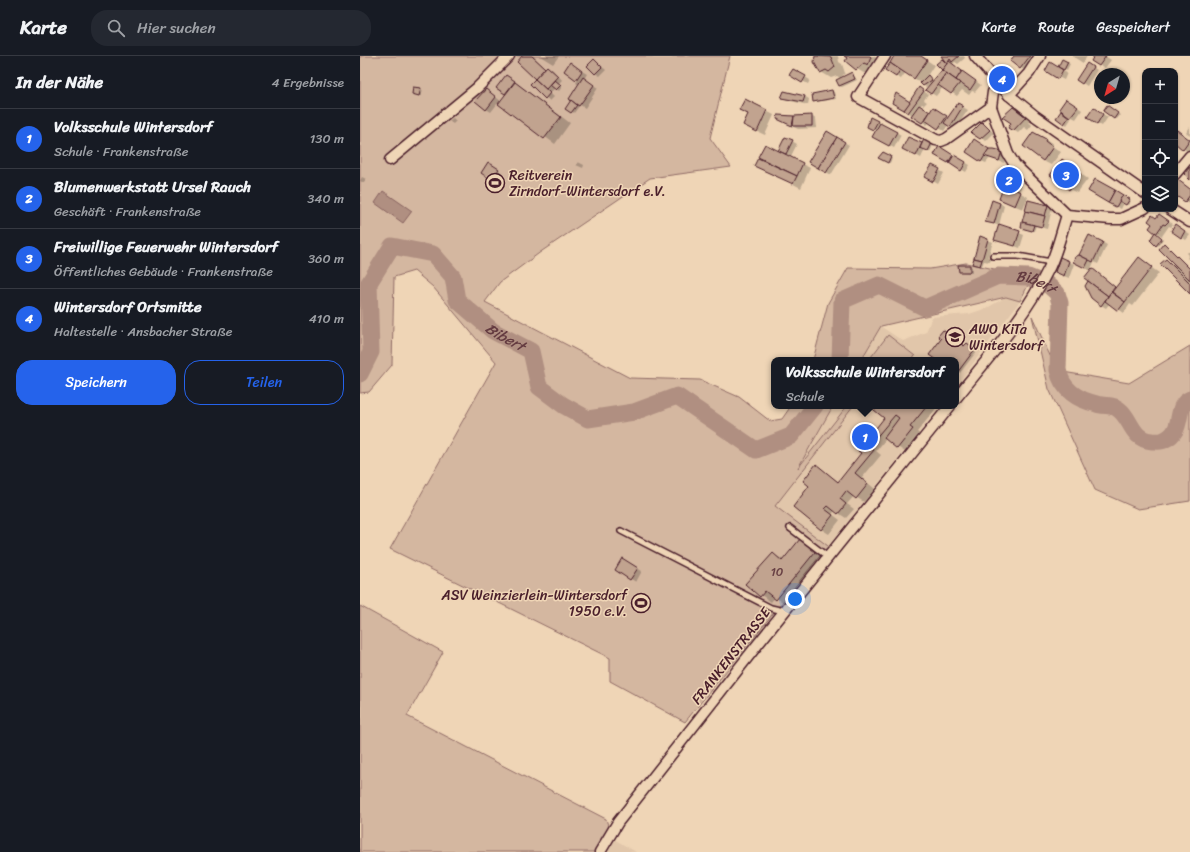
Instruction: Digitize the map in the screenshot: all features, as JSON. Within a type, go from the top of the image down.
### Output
[{"type":"street","points":[[390,160],[477,88],[509,56]]},
{"type":"street","points":[[885,56],[858,97],[936,140],[941,141],[946,139],[991,107]]},
{"type":"street","points":[[975,56],[1009,95],[1035,116],[1142,191]]},
{"type":"street","points":[[1009,95],[1029,73],[1040,56]]},
{"type":"street","points":[[1000,83],[993,92],[991,107],[1008,154],[1015,165],[1068,215],[1110,219],[1121,218],[1142,209]]},
{"type":"street","points":[[1178,170],[1190,156]]},
{"type":"street","points":[[1175,212],[1190,222]]},
{"type":"street","points":[[959,394],[1008,333],[1032,299],[1050,265],[1068,215]]},
{"type":"street","name":"FRANKENSTRASSE","points":[[600,852],[618,822],[784,611],[948,409]]},
{"type":"lane","points":[[993,256],[1018,256],[1050,265]]},
{"type":"lane","points":[[790,528],[828,557]]},
{"type":"lane","points":[[621,531],[771,608],[784,611]]},
{"type":"shaded area","points":[[360,56],[730,56],[710,138],[731,167],[650,178],[542,251],[500,282],[485,302],[630,378],[700,380],[739,397],[770,421],[782,419],[789,409],[831,409],[798,468],[845,409],[851,409],[775,506],[828,546],[685,722],[610,681],[610,658],[390,549],[496,362],[433,287],[414,271],[394,277],[392,365],[369,392],[360,393]]},
{"type":"shaded area","points":[[383,191],[412,211],[403,223],[375,203]]},
{"type":"shaded area","points":[[966,263],[999,270],[1034,273],[1020,301],[1006,297],[881,326],[863,357],[814,357],[828,303],[848,268],[930,269]]},
{"type":"shaded area","name":"AWO KiTa Wintersdorf","points":[[1006,297],[1020,301],[959,382],[959,357],[863,357],[880,326],[903,341],[926,332],[932,317],[969,314],[987,308]]},
{"type":"shaded area","points":[[1032,316],[1057,371],[1129,383],[1190,346],[1190,501],[1138,509],[1095,490],[1049,389]]},
{"type":"shaded area","points":[[888,335],[915,356],[914,357],[871,357]]},
{"type":"shaded area","points":[[831,409],[938,409],[828,546],[775,507]]},
{"type":"shaded area","points":[[360,606],[443,652],[407,716],[606,819],[612,838],[603,852],[360,852]]},
{"type":"shaded area","points":[[612,838],[636,852],[603,852]]},
{"type":"building","points":[[522,56],[532,56],[545,68],[535,79],[517,62]]},
{"type":"building","points":[[815,56],[831,57],[835,67],[829,72],[826,70],[820,73],[814,62]]},
{"type":"building","points":[[844,56],[871,57],[868,65],[864,63],[856,70],[845,61],[847,58]]},
{"type":"building","points":[[894,56],[921,56],[927,60],[914,79],[890,63]]},
{"type":"building","points":[[941,56],[959,56],[952,62],[950,59],[947,64]]},
{"type":"building","points":[[1014,56],[1030,56],[1020,69],[1010,61]]},
{"type":"building","points":[[1094,56],[1106,56],[1099,66],[1091,61]]},
{"type":"building","points":[[594,59],[602,67],[595,74],[587,66]]},
{"type":"building","points":[[942,59],[947,64],[942,70],[936,64]]},
{"type":"building","points":[[1062,59],[1068,62],[1064,70],[1058,67]]},
{"type":"building","points":[[949,61],[962,71],[956,80],[942,70]]},
{"type":"building","points":[[570,62],[582,71],[576,80],[564,71]]},
{"type":"building","points":[[1050,62],[1063,70],[1058,79],[1045,71]]},
{"type":"building","points":[[890,63],[900,70],[896,77],[885,70]]},
{"type":"building","points":[[1087,63],[1093,67],[1082,84],[1076,80]]},
{"type":"building","points":[[547,66],[558,76],[546,89],[535,79]]},
{"type":"building","points":[[1004,67],[1007,72],[1001,76],[998,72]]},
{"type":"building","points":[[793,69],[806,76],[802,83],[789,75]]},
{"type":"building","points":[[942,70],[946,73],[931,94],[925,90]]},
{"type":"building","points":[[962,71],[976,81],[970,90],[956,80]]},
{"type":"building","points":[[852,72],[855,79],[839,86],[836,80]]},
{"type":"building","points":[[946,73],[960,83],[951,94],[938,85]]},
{"type":"building","points":[[506,75],[515,81],[505,94],[496,88]]},
{"type":"building","points":[[928,75],[932,80],[923,86],[920,83]]},
{"type":"building","points":[[583,77],[594,85],[579,106],[569,99]]},
{"type":"building","points":[[535,79],[550,93],[545,99],[530,84]]},
{"type":"building","points":[[555,80],[561,85],[556,90],[550,85]]},
{"type":"building","points":[[515,82],[561,117],[544,139],[498,104]]},
{"type":"building","points":[[413,87],[421,88],[419,96],[412,94]]},
{"type":"building","points":[[919,87],[924,91],[908,113],[904,110]]},
{"type":"building","points":[[486,89],[496,97],[486,110],[475,101]]},
{"type":"building","points":[[832,90],[834,98],[813,102],[812,94]]},
{"type":"building","points":[[784,91],[805,96],[803,102],[781,98]]},
{"type":"building","points":[[896,93],[910,102],[904,110],[892,103]]},
{"type":"building","points":[[745,99],[767,110],[757,132],[743,125],[748,114],[739,110]]},
{"type":"building","points":[[1066,99],[1078,107],[1070,117],[1059,109]]},
{"type":"building","points":[[571,100],[577,105],[571,113],[565,109]]},
{"type":"building","points":[[958,103],[963,106],[950,127],[944,123]]},
{"type":"building","points":[[919,105],[930,112],[922,123],[911,116]]},
{"type":"building","points":[[1107,105],[1118,113],[1114,119],[1103,111]]},
{"type":"building","points":[[933,107],[947,116],[938,129],[925,120]]},
{"type":"building","points":[[1013,107],[1026,117],[1013,131],[1008,128],[1011,123],[1002,117]]},
{"type":"building","points":[[1094,107],[1103,114],[1097,124],[1087,117]]},
{"type":"building","points":[[1061,111],[1069,117],[1064,124],[1056,118]]},
{"type":"building","points":[[778,115],[794,116],[792,126],[777,119]]},
{"type":"building","points":[[812,115],[812,126],[793,126],[794,116]]},
{"type":"building","points":[[870,117],[878,121],[873,130],[867,127]]},
{"type":"building","points":[[982,122],[990,130],[980,139],[971,133]]},
{"type":"building","points":[[880,123],[897,132],[889,146],[872,137]]},
{"type":"building","points":[[827,131],[837,137],[818,168],[808,162]]},
{"type":"building","points":[[1178,131],[1190,140],[1183,150],[1178,146]]},
{"type":"building","points":[[1033,132],[1046,139],[1045,141],[1053,147],[1043,161],[1023,146]]},
{"type":"building","points":[[785,137],[793,140],[786,154],[778,151]]},
{"type":"building","points":[[837,137],[845,142],[826,173],[818,168]]},
{"type":"building","points":[[908,137],[922,143],[916,156],[902,149]]},
{"type":"building","points":[[924,139],[932,143],[928,151],[920,148]]},
{"type":"building","points":[[974,139],[989,149],[981,162],[966,152]]},
{"type":"building","points":[[765,144],[803,163],[797,176],[758,157]]},
{"type":"building","points":[[939,146],[953,155],[948,163],[934,155]]},
{"type":"building","points":[[989,149],[1002,151],[999,161],[984,156]]},
{"type":"building","points":[[883,152],[891,156],[888,163],[878,158]]},
{"type":"building","points":[[954,155],[966,162],[961,171],[949,163]]},
{"type":"building","points":[[758,158],[797,176],[793,184],[754,166]]},
{"type":"building","points":[[1062,159],[1081,174],[1069,190],[1050,175]]},
{"type":"building","points":[[488,162],[499,169],[491,180],[481,173]]},
{"type":"building","points":[[932,165],[940,169],[933,182],[924,177]]},
{"type":"building","points":[[1190,167],[1190,180],[1184,174]]},
{"type":"building","points":[[1005,173],[1014,181],[1011,188],[1021,192],[1015,206],[999,199],[1003,188],[999,186],[1002,180],[1000,179]]},
{"type":"building","points":[[1095,179],[1115,190],[1108,203],[1088,191]]},
{"type":"building","points":[[1178,180],[1190,189],[1190,195],[1185,202],[1178,197]]},
{"type":"building","points":[[1115,190],[1123,195],[1116,207],[1108,203]]},
{"type":"building","points":[[1123,195],[1130,199],[1126,205],[1119,201]]},
{"type":"building","points":[[992,200],[1000,203],[994,224],[985,222]]},
{"type":"building","points":[[1028,200],[1048,205],[1045,216],[1025,211]]},
{"type":"building","points":[[1025,211],[1045,216],[1042,227],[1022,222]]},
{"type":"building","points":[[1159,214],[1169,221],[1165,225],[1163,224],[1156,234],[1149,228],[1152,224],[1148,221],[1152,215],[1156,218]]},
{"type":"building","points":[[1022,222],[1034,225],[1032,231],[1021,228]]},
{"type":"building","points":[[999,224],[1020,231],[1015,246],[994,240]]},
{"type":"building","points":[[1175,224],[1185,231],[1181,238],[1171,231]]},
{"type":"building","points":[[1155,232],[1162,238],[1156,246],[1150,240]]},
{"type":"building","points":[[1089,235],[1103,242],[1093,262],[1079,255]]},
{"type":"building","points":[[980,236],[988,239],[982,260],[974,258]]},
{"type":"building","points":[[1164,243],[1190,269],[1190,280],[1159,249]]},
{"type":"building","points":[[1079,255],[1089,260],[1085,268],[1073,262],[1075,257]]},
{"type":"building","points":[[1060,257],[1069,261],[1064,276],[1055,272]]},
{"type":"building","points":[[1139,257],[1152,267],[1125,302],[1112,292]]},
{"type":"building","points":[[974,258],[982,260],[980,266],[972,264]]},
{"type":"building","points":[[1166,259],[1190,283],[1190,294],[1160,264]]},
{"type":"building","points":[[958,265],[970,265],[970,272],[959,272]]},
{"type":"building","points":[[1092,268],[1115,287],[1108,296],[1084,278]]},
{"type":"building","points":[[1088,281],[1108,296],[1101,306],[1091,298],[1085,286]]},
{"type":"building","points":[[1111,292],[1125,302],[1118,311],[1105,301]]},
{"type":"building","points":[[943,330],[964,346],[967,343],[975,349],[959,370],[959,357],[932,357],[929,355],[941,339],[938,336]]},
{"type":"building","points":[[873,409],[925,409],[910,427],[913,429],[897,449],[884,438],[899,418],[895,415],[869,446],[874,450],[855,473],[868,484],[856,499],[846,491],[840,499],[846,504],[838,514],[828,506],[825,509],[833,515],[821,530],[793,507],[809,486],[803,481],[816,464],[838,482],[861,453],[858,451],[884,418]]},
{"type":"building","points":[[800,539],[815,552],[776,600],[765,591],[760,597],[745,584],[773,553],[782,561]]},
{"type":"building","points":[[622,558],[638,568],[630,580],[615,570]]},
{"type":"waterway","name":"Bibert","points":[[360,374],[371,352],[369,283],[392,246],[433,254],[453,277],[457,300],[493,331],[531,351],[539,387],[563,405],[588,419],[634,412],[677,396],[756,450],[791,436],[813,409]]},
{"type":"waterway","name":"Bibert","points":[[840,357],[842,301],[879,285],[925,308],[998,276],[1028,277],[1048,285],[1057,293],[1060,303],[1058,370],[1063,383],[1077,397],[1099,405],[1115,407],[1125,415],[1139,436],[1152,441],[1162,441],[1171,436],[1175,431],[1182,407],[1185,402],[1190,399]]},
{"type":"place","name":"Wintersdorf Ortsmitte","points":[[1002,79]]},
{"type":"place","name":"Freiwillige Feuerwehr Wintersdorf","points":[[1066,175]]},
{"type":"place","name":"Blumenwerkstatt Ursel Rauch","points":[[1009,180]]},
{"type":"place","name":"Reitverein Zirndorf-Wintersdorf e.V.","points":[[495,183]]},
{"type":"place","name":"AWO KiTa Wintersdorf","points":[[955,337]]},
{"type":"place","name":"Volksschule Wintersdorf","points":[[865,437]]},
{"type":"place","name":"ASV Weinzierlein-Wintersdorf 1950 e.V.","points":[[641,603]]}]
